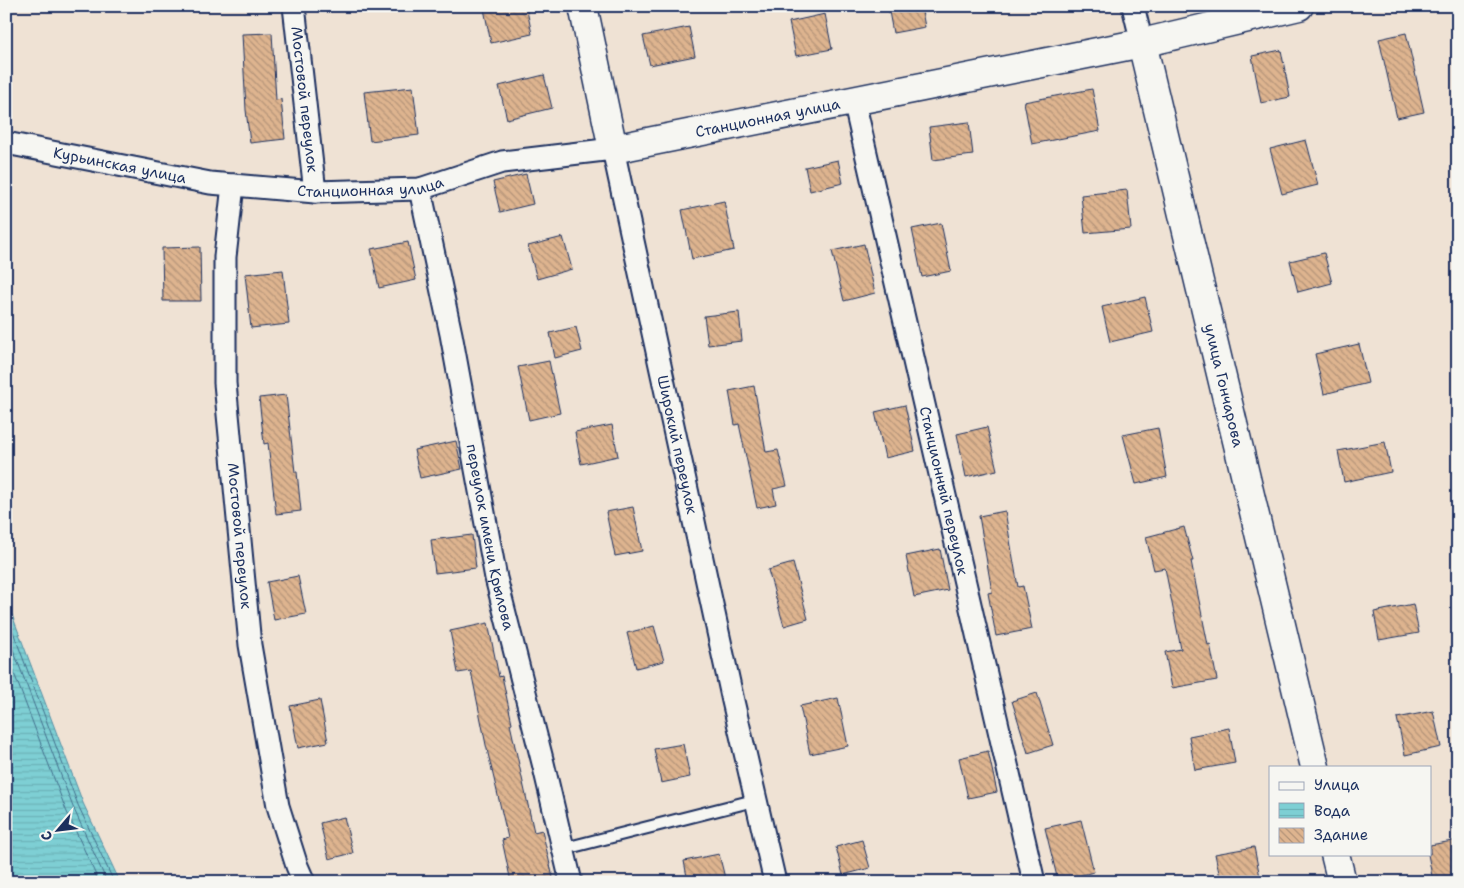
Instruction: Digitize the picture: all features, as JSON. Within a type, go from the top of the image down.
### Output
[{"type":"main road","name":"Широкий переулок","points":[[583,6],[613,149]]},
{"type":"main road","name":"Станционная улица","points":[[613,149],[1142,43],[1299,6]]},
{"type":"main road","name":"улица Гончарова","points":[[1142,43],[1315,766]]},
{"type":"main road","points":[[1336,856],[1342,882]]},
{"type":"street","name":"Мостовой переулок","points":[[294,6],[315,192]]},
{"type":"street","name":"улица Гончарова","points":[[1133,6],[1142,43]]},
{"type":"street","name":"Станционный переулок","points":[[854,101],[1034,882]]},
{"type":"street","name":"Курьинская улица","points":[[6,143],[210,183],[233,185]]},
{"type":"street","name":"Станционная улица","points":[[233,185],[315,192],[420,188],[502,162],[613,149]]},
{"type":"street","name":"Широкий переулок","points":[[613,149],[728,682],[775,882]]},
{"type":"street","name":"Мостовой переулок","points":[[233,185],[225,257],[225,383],[250,645],[278,806],[304,882]]},
{"type":"street","name":"переулок имени Крылова","points":[[420,188],[451,334],[496,578],[571,882]]},
{"type":"lane","points":[[563,849],[756,800]]},
{"type":"water","points":[[6,599],[83,803],[120,882],[6,882]]},
{"type":"building","points":[[498,6],[526,6],[532,34],[491,43],[484,9]]},
{"type":"building","points":[[888,6],[921,6],[925,27],[893,33]]},
{"type":"building","points":[[825,14],[832,49],[796,56],[789,22]]},
{"type":"building","points":[[689,27],[695,56],[650,65],[643,36]]},
{"type":"building","points":[[272,33],[276,100],[281,99],[285,139],[250,143],[246,110],[242,34]]},
{"type":"building","points":[[1406,33],[1424,112],[1397,118],[1379,39]]},
{"type":"building","points":[[1281,50],[1290,97],[1261,103],[1252,56]]},
{"type":"building","points":[[544,75],[552,108],[507,119],[499,86]]},
{"type":"building","points":[[413,87],[419,135],[370,141],[364,92]]},
{"type":"building","points":[[1092,89],[1100,131],[1032,144],[1024,102]]},
{"type":"building","points":[[969,122],[973,155],[933,160],[929,127]]},
{"type":"building","points":[[1306,140],[1318,185],[1282,194],[1270,149]]},
{"type":"building","points":[[838,160],[843,183],[810,191],[805,167]]},
{"type":"building","points":[[526,174],[533,204],[500,212],[493,182]]},
{"type":"building","points":[[1127,190],[1131,229],[1085,233],[1081,195]]},
{"type":"building","points":[[724,201],[734,250],[692,259],[682,210]]},
{"type":"building","points":[[941,223],[951,271],[922,277],[912,229]]},
{"type":"building","points":[[563,237],[572,269],[537,279],[528,246]]},
{"type":"building","points":[[408,242],[416,280],[379,288],[371,249]]},
{"type":"building","points":[[864,244],[875,293],[844,301],[832,251]]},
{"type":"building","points":[[200,247],[201,301],[163,301],[162,248]]},
{"type":"building","points":[[1324,253],[1332,283],[1298,292],[1290,261]]},
{"type":"building","points":[[283,270],[289,324],[251,328],[245,274]]},
{"type":"building","points":[[1145,297],[1153,332],[1110,342],[1102,307]]},
{"type":"building","points":[[739,312],[742,341],[708,345],[704,316]]},
{"type":"building","points":[[576,327],[582,351],[555,358],[550,333]]},
{"type":"building","points":[[1359,344],[1368,383],[1324,394],[1315,354]]},
{"type":"building","points":[[549,361],[560,413],[529,420],[518,367]]},
{"type":"building","points":[[754,386],[766,452],[778,450],[787,486],[773,489],[776,504],[757,508],[739,424],[735,425],[729,391]]},
{"type":"building","points":[[286,395],[301,511],[276,514],[268,443],[264,444],[259,398]]},
{"type":"building","points":[[905,405],[915,451],[885,458],[875,412]]},
{"type":"building","points":[[612,425],[618,456],[581,464],[575,432]]},
{"type":"building","points":[[987,427],[997,470],[966,477],[957,434]]},
{"type":"building","points":[[1158,428],[1167,477],[1136,484],[1123,435]]},
{"type":"building","points":[[456,441],[462,469],[420,478],[414,450]]},
{"type":"building","points":[[1385,442],[1391,472],[1344,482],[1338,451]]},
{"type":"building","points":[[633,507],[642,551],[615,556],[606,512]]},
{"type":"building","points":[[1005,511],[1018,587],[1023,586],[1032,629],[996,636],[988,593],[992,592],[979,516]]},
{"type":"building","points":[[1184,527],[1193,561],[1191,561],[1217,680],[1172,688],[1165,652],[1181,649],[1165,568],[1154,570],[1146,537]]},
{"type":"building","points":[[472,535],[476,568],[435,573],[431,540]]},
{"type":"building","points":[[940,549],[948,590],[914,597],[906,556]]},
{"type":"building","points":[[793,563],[808,619],[784,626],[768,570]]},
{"type":"building","points":[[298,576],[306,614],[274,620],[267,582]]},
{"type":"building","points":[[1413,604],[1419,633],[1379,640],[1374,612]]},
{"type":"building","points":[[488,623],[499,677],[502,676],[512,723],[510,724],[534,832],[542,830],[554,882],[511,882],[502,840],[508,838],[471,671],[458,673],[450,631]]},
{"type":"building","points":[[654,626],[664,661],[636,668],[627,633]]},
{"type":"building","points":[[1037,693],[1053,745],[1028,753],[1012,701]]},
{"type":"building","points":[[838,698],[848,746],[810,754],[800,706]]},
{"type":"building","points":[[320,700],[328,742],[298,748],[290,706]]},
{"type":"building","points":[[1433,711],[1441,747],[1405,755],[1397,718]]},
{"type":"building","points":[[1229,728],[1235,763],[1195,770],[1189,736]]},
{"type":"building","points":[[683,744],[690,777],[661,783],[654,749]]},
{"type":"building","points":[[988,751],[997,792],[968,798],[959,758]]},
{"type":"building","points":[[344,817],[353,853],[329,859],[320,823]]},
{"type":"building","points":[[1081,820],[1094,872],[1058,881],[1045,828]]},
{"type":"building","points":[[862,840],[870,868],[843,875],[836,847]]},
{"type":"building","points":[[1458,840],[1458,882],[1433,882],[1428,856],[1432,856],[1432,845]]},
{"type":"building","points":[[1254,847],[1261,882],[1221,882],[1215,854]]},
{"type":"building","points":[[719,854],[726,882],[688,882],[684,861]]}]
